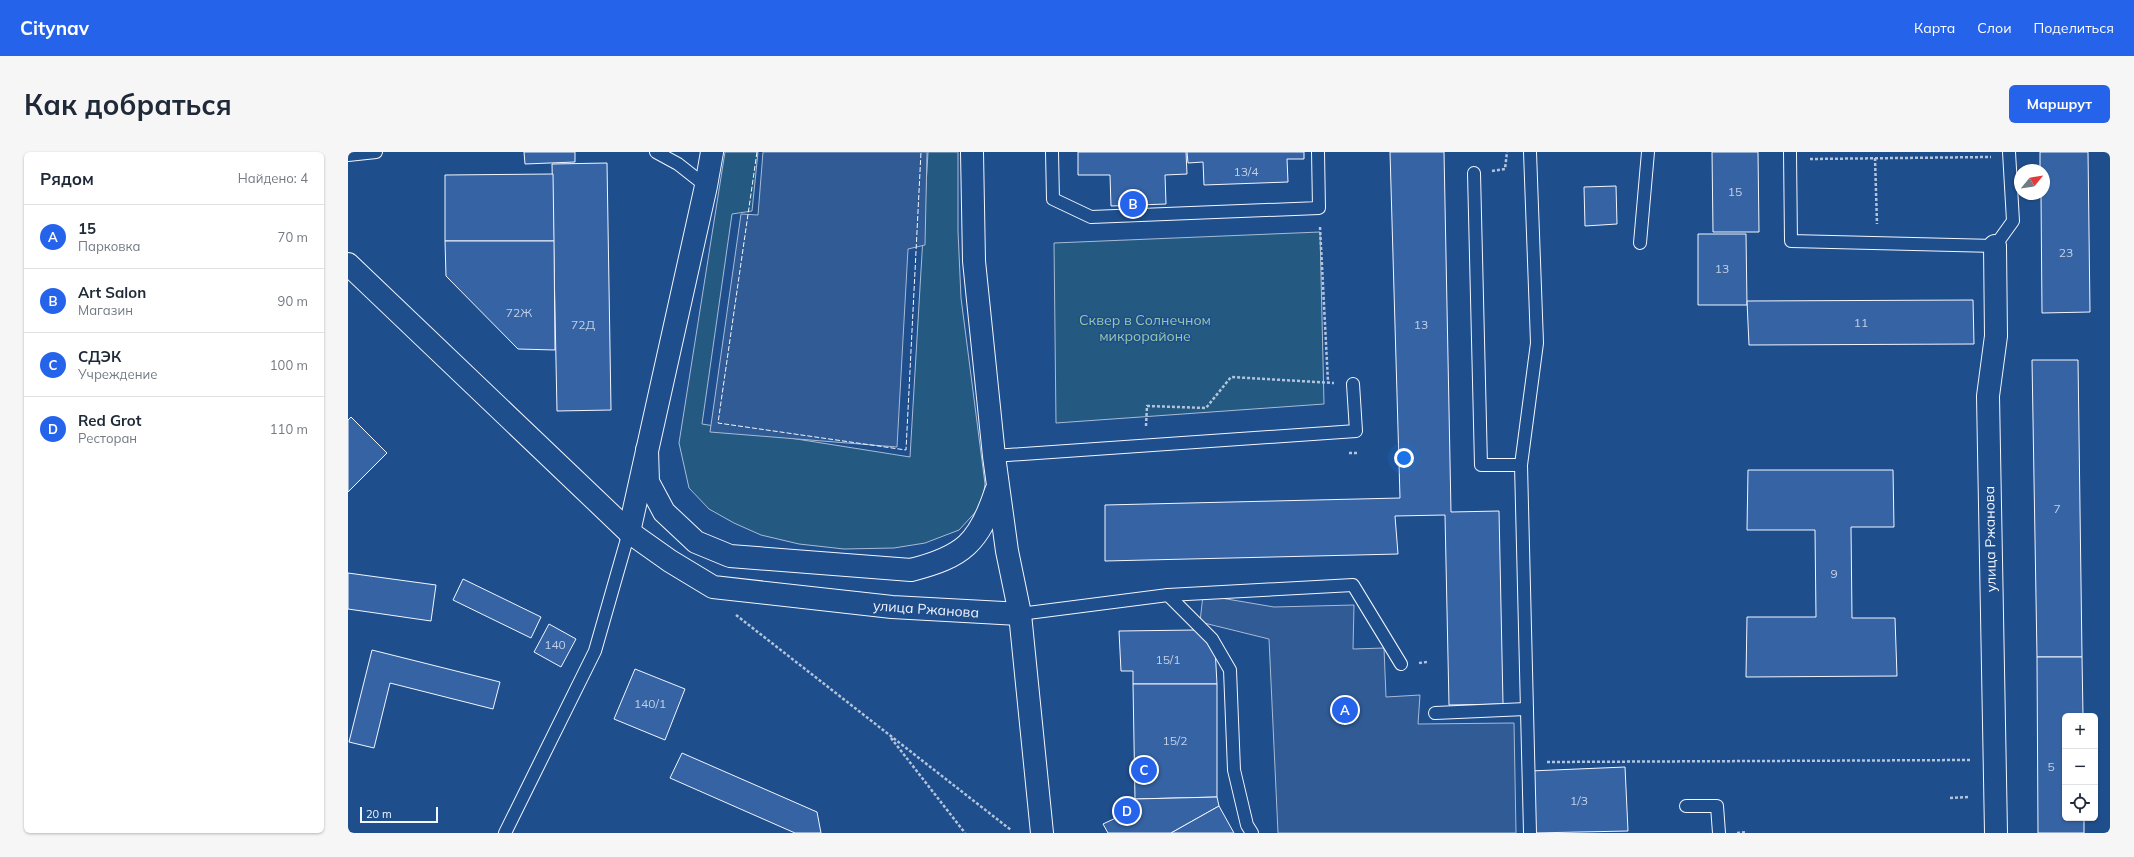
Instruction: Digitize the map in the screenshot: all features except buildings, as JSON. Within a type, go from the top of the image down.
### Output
[{"type":"street","points":[[629,532],[706,186],[712,152]]},
{"type":"street","points":[[972,152],[974,261],[994,456],[1007,551],[1020,614],[1042,833]]},
{"type":"street","name":"улица Ржанова","points":[[1996,246],[1996,336],[1988,396],[1996,833]]},
{"type":"street","name":"улица Ржанова","points":[[348,264],[629,532],[670,561],[713,587],[892,608],[1020,614]]},
{"type":"street","points":[[647,450],[648,482],[664,512],[696,542],[730,556],[910,570],[940,563],[968,545],[971,541],[987,519],[998,484]]},
{"type":"lane","points":[[348,155],[376,152]]},
{"type":"lane","points":[[656,152],[678,164],[706,186]]},
{"type":"lane","points":[[1052,152],[1053,199],[1091,217],[1319,208],[1318,152]]},
{"type":"lane","points":[[1530,152],[1537,343],[1521,465],[1530,833]]},
{"type":"lane","points":[[1640,243],[1648,152]]},
{"type":"lane","points":[[1790,156],[1791,241],[1996,246],[2013,221],[2009,154]]},
{"type":"lane","points":[[1474,173],[1481,465],[1521,465]]},
{"type":"lane","points":[[994,456],[1356,431],[1353,384]]},
{"type":"lane","points":[[505,833],[595,651],[629,532]]},
{"type":"lane","points":[[1020,614],[1168,595],[1353,585],[1401,664]]},
{"type":"lane","points":[[1168,595],[1212,639],[1230,670],[1234,770],[1247,825],[1252,833]]},
{"type":"lane","points":[[1435,713],[1527,709]]},
{"type":"lane","points":[[1686,806],[1717,806],[1719,833]]},
{"type":"path","points":[[1505,169],[1507,152]]},
{"type":"path","points":[[1790,156],[1875,158],[2009,154]]},
{"type":"path","points":[[1875,158],[1877,243]]},
{"type":"path","points":[[1320,232],[1328,382]]},
{"type":"path","points":[[1145,446],[1147,406],[1206,408],[1231,377],[1353,384]]},
{"type":"path","points":[[732,612],[1011,830]]},
{"type":"path","points":[[888,734],[965,833]]},
{"type":"path","points":[[1528,762],[1994,760]]},
{"type":"path","points":[[1950,798],[1970,796]]},
{"type":"path","points":[[1737,833],[1747,832]]},
{"type":"green space","points":[[725,152],[758,152],[752,211],[732,214],[702,424],[910,457],[928,152],[958,152],[958,231],[961,298],[985,484],[982,505],[959,530],[925,543],[894,548],[844,549],[799,544],[761,535],[734,523],[709,509],[689,488],[679,443]]},
{"type":"green space","name":"Сквер в Солнечном микрорайоне","points":[[1320,232],[1324,404],[1056,423],[1054,243]]},
{"type":"shaded area","points":[[763,152],[927,152],[925,245],[908,249],[897,447],[710,432],[741,214],[758,215]]},
{"type":"shaded area","points":[[1203,595],[1274,607],[1354,605],[1353,649],[1384,648],[1386,697],[1420,695],[1418,724],[1514,723],[1516,833],[1278,833],[1269,639],[1200,622]]},
{"type":"fence","points":[[757,152],[718,423],[906,450],[921,152]]},
{"type":"place","name":"Art Salon","points":[[1133,204]]},
{"type":"place","name":"15","points":[[1345,710]]},
{"type":"place","name":"СДЭК","points":[[1144,770]]},
{"type":"place","name":"Red Grot","points":[[1127,811]]}]
